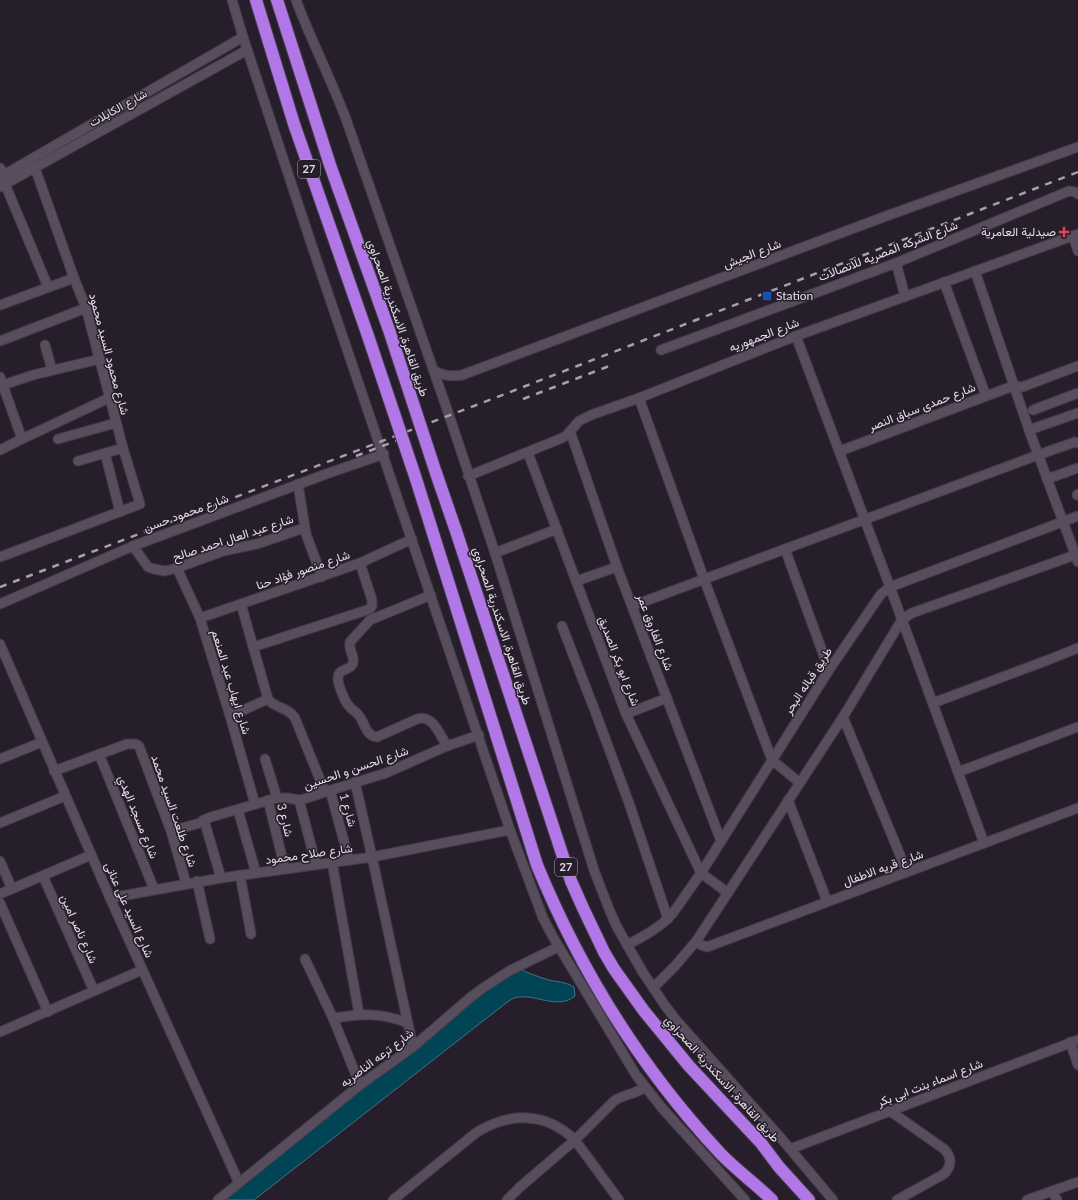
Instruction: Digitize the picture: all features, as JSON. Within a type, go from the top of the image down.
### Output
[{"type":"highway","name":"27","points":[[256,0],[294,124],[416,479],[537,865],[582,962],[627,1036],[686,1114],[721,1154],[762,1196],[772,1200]]},
{"type":"highway","name":"طريق القاهرة, الاسكندرية الصحراوي","points":[[277,0],[323,145],[456,531],[571,881],[604,952],[657,1028],[809,1200]]},
{"type":"street","points":[[232,0],[247,50],[510,830],[543,918],[558,947],[636,1075],[666,1113],[740,1198]]},
{"type":"street","points":[[296,0],[309,35],[333,85],[346,119],[434,370],[494,553],[594,870],[608,909],[627,945],[653,988],[676,1020],[790,1148],[833,1200]]},
{"type":"street","name":"شارع الكابلات","points":[[2,178],[243,37]]},
{"type":"street","name":"شارع الكابلات","points":[[2,178],[35,168],[247,50]]},
{"type":"street","points":[[178,74],[184,84]]},
{"type":"street","name":"شارع الجيش","points":[[434,370],[445,375],[462,375],[889,215],[1078,147]]},
{"type":"street","name":"شارع محمود السيد محمود","points":[[35,168],[86,308],[122,448],[140,504]]},
{"type":"street","points":[[2,178],[48,287]]},
{"type":"street","name":"شارع الشركه المصريه للاتصالات","points":[[661,350],[896,263],[1069,191],[1078,194]]},
{"type":"street","points":[[1075,235],[1078,251]]},
{"type":"street","name":"شارع الجمهوريه","points":[[468,476],[562,438],[579,421],[585,418],[796,336],[1075,235]]},
{"type":"street","points":[[896,263],[904,296]]},
{"type":"street","points":[[653,988],[675,966],[697,940],[844,717],[902,620],[912,613],[1077,557],[1013,386],[975,271]]},
{"type":"street","points":[[0,305],[74,278]]},
{"type":"street","points":[[944,282],[986,396]]},
{"type":"street","points":[[0,341],[86,308]]},
{"type":"street","points":[[796,336],[866,520],[984,843]]},
{"type":"street","points":[[45,345],[52,370]]},
{"type":"street","points":[[22,439],[1,382],[100,359]]},
{"type":"street","name":"شارع حمدى سباق النصر","points":[[840,451],[1013,386],[1022,386],[1078,366]]},
{"type":"street","points":[[1033,410],[1078,393]]},
{"type":"street","points":[[0,450],[109,398]]},
{"type":"street","points":[[639,398],[704,579],[772,760],[800,783]]},
{"type":"street","points":[[1029,430],[1078,413]]},
{"type":"street","points":[[58,439],[116,423]]},
{"type":"street","name":"شارع الفاروق عمر","points":[[570,431],[617,567],[721,841]]},
{"type":"street","points":[[632,606],[1038,455],[1075,442],[1078,443]]},
{"type":"street","points":[[78,461],[122,448]]},
{"type":"street","points":[[105,453],[120,512]]},
{"type":"street","name":"شارع ابو بكر الصديق","points":[[528,453],[626,714],[701,873]]},
{"type":"street","name":"شارع محمود حسن","points":[[0,604],[133,546],[298,484],[384,454]]},
{"type":"street","points":[[1047,479],[1078,468]]},
{"type":"street","points":[[298,484],[304,528],[322,577]]},
{"type":"street","name":"شارع محمود حسن","points":[[0,557],[140,504]]},
{"type":"street","name":"طريق قباله البحر","points":[[627,945],[656,929],[668,919],[701,873],[829,670],[877,598],[885,590],[1078,516]]},
{"type":"street","name":"شارع عبد العال احمد صالح","points":[[133,546],[148,567],[154,570],[165,571],[223,551],[256,544],[304,528]]},
{"type":"street","points":[[494,553],[556,529]]},
{"type":"street","name":"شارع منصور فؤاد حنا","points":[[200,618],[360,563],[412,539]]},
{"type":"street","points":[[785,549],[829,670]]},
{"type":"street","points":[[253,647],[370,609],[373,603],[360,563]]},
{"type":"street","points":[[576,582],[617,567]]},
{"type":"street","name":"شارع ايهاب عبد المنعم","points":[[177,568],[200,618],[255,804]]},
{"type":"street","points":[[431,595],[370,620],[350,642],[349,646],[353,664],[350,668],[341,672],[338,679],[346,702],[350,708],[358,714],[368,732],[372,736],[377,736],[417,719],[423,718],[432,723],[447,746]]},
{"type":"street","points":[[230,716],[268,698],[241,604]]},
{"type":"street","points":[[562,626],[629,803],[668,919]]},
{"type":"street","name":"شارع السيد على عنانى","points":[[0,644],[110,898],[239,1183]]},
{"type":"street","points":[[933,702],[1078,648]]},
{"type":"street","name":"شارع 1","points":[[268,698],[274,704],[287,710],[295,718],[327,791],[349,860]]},
{"type":"street","points":[[626,714],[667,698]]},
{"type":"street","points":[[844,717],[906,872]]},
{"type":"street","points":[[958,772],[1078,727]]},
{"type":"street","name":"شارع الحسن و الحسين","points":[[171,831],[200,823],[211,816],[238,810],[273,799],[288,798],[299,800],[386,773],[447,746],[479,735]]},
{"type":"street","points":[[0,759],[42,742]]},
{"type":"street","name":"شارع طلعت السيد محمد","points":[[99,754],[132,743],[139,746],[171,831],[186,883]]},
{"type":"street","points":[[54,770],[99,754]]},
{"type":"street","name":"شارع مسجد الهدي","points":[[99,754],[154,890]]},
{"type":"street","name":"شارع 3","points":[[265,759],[285,869]]},
{"type":"street","points":[[355,782],[413,1047]]},
{"type":"street","points":[[0,823],[65,796]]},
{"type":"street","points":[[299,800],[316,864]]},
{"type":"street","points":[[788,800],[827,901]]},
{"type":"street","name":"شارع قريه الاطفال","points":[[697,940],[701,945],[707,946],[1078,808]]},
{"type":"street","points":[[238,810],[256,873]]},
{"type":"street","points":[[204,820],[221,878]]},
{"type":"street","name":"شارع صلاح محمود","points":[[110,898],[197,881],[372,857],[431,844],[510,830]]},
{"type":"street","points":[[0,894],[91,855]]},
{"type":"street","points":[[0,861],[12,889]]},
{"type":"street","points":[[332,862],[360,1014]]},
{"type":"street","points":[[701,873],[728,893]]},
{"type":"street","points":[[240,875],[251,934]]},
{"type":"street","name":"شارع ناصر امين","points":[[43,876],[94,991]]},
{"type":"street","points":[[197,881],[210,939]]},
{"type":"street","points":[[0,903],[48,1012]]},
{"type":"street","name":"شارع ترعه الناصريه","points":[[218,1200],[360,1085],[413,1047],[470,997],[509,971],[558,947]]},
{"type":"street","points":[[305,959],[333,1018],[360,1085]]},
{"type":"street","points":[[0,1032],[142,970]]},
{"type":"street","points":[[333,1018],[360,1014],[384,1016],[408,1024]]},
{"type":"street","points":[[1074,1041],[1078,1065]]},
{"type":"street","name":"شارع اسماء بنت ابى بكر","points":[[790,1148],[1074,1041]]},
{"type":"street","points":[[507,1200],[575,1140],[618,1099],[635,1093],[645,1087]]},
{"type":"street","points":[[890,1111],[944,1149],[948,1153],[950,1162],[944,1174],[897,1200]]},
{"type":"street","points":[[393,1200],[477,1132],[492,1124],[518,1118],[544,1121],[567,1132],[575,1140],[616,1199]]},
{"type":"street","points":[[1027,1200],[1078,1182]]},
{"type":"street","points":[[1052,1190],[1057,1200]]},
{"type":"water","points":[[518,968],[541,978],[571,985],[574,987],[575,996],[561,1002],[553,1002],[529,997],[512,999],[254,1200],[221,1200],[510,971]]},
{"type":"railway","points":[[0,587],[474,406],[1078,172]]},
{"type":"railway","points":[[523,399],[612,365]]},
{"type":"railway","points":[[356,456],[406,437]]},
{"type":"place","name":"صيدلية العامرية","points":[[1064,232]]},
{"type":"place","name":"Station","points":[[767,296]]}]
